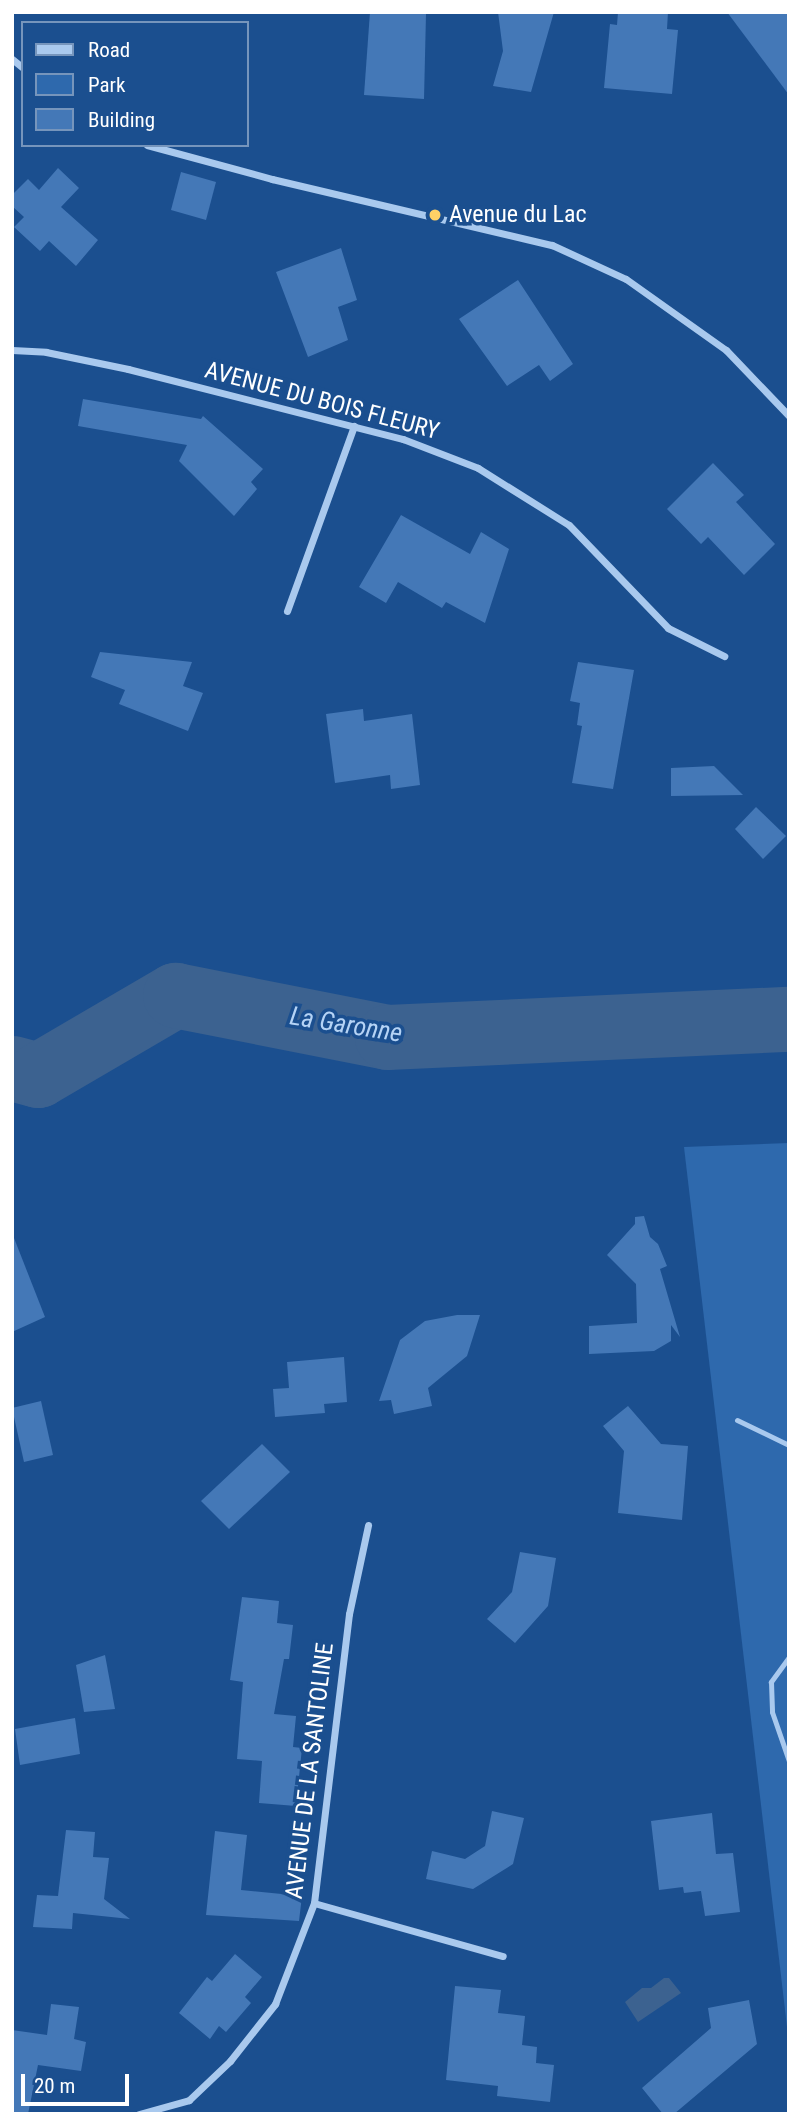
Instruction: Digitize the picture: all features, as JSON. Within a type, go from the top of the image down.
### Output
[{"type":"street","points":[[154,147],[260,176],[552,245],[626,279],[726,350],[789,416]]},
{"type":"street","name":"AVENUE DU BOIS FLEURY","points":[[12,350],[46,352],[128,369],[354,426],[403,439],[478,468],[569,525],[668,628],[724,656]]},
{"type":"street","points":[[287,611],[354,426]]},
{"type":"street","name":"AVENUE DE LA SANTOLINE","points":[[139,2114],[189,2100],[230,2061],[275,2004],[314,1903],[349,1614],[368,1525]]},
{"type":"street","points":[[314,1903],[503,1956]]},
{"type":"lane","points":[[737,1420],[789,1445]]},
{"type":"lane","points":[[789,1657],[771,1682],[772,1712],[789,1761]]},
{"type":"green space","points":[[789,1143],[789,2044],[684,1147]]},
{"type":"shaded area","points":[[664,1978],[669,1978],[681,1993],[638,2022],[625,2002],[642,1988],[651,1988]]},
{"type":"building","points":[[370,12],[426,14],[424,99],[364,95]]},
{"type":"building","points":[[498,12],[554,12],[531,92],[493,86],[503,51]]},
{"type":"building","points":[[618,12],[668,12],[667,29],[678,30],[672,94],[604,88],[610,24],[617,25]]},
{"type":"building","points":[[727,12],[789,12],[789,95]]},
{"type":"building","points":[[58,168],[79,188],[61,207],[98,240],[76,266],[49,241],[40,251],[14,227],[24,217],[12,206],[12,195],[28,179],[39,190]]},
{"type":"building","points":[[181,172],[216,182],[206,220],[171,210]]},
{"type":"building","points":[[341,248],[357,300],[338,307],[348,340],[308,357],[276,272]]},
{"type":"building","points":[[518,280],[573,364],[550,381],[539,365],[507,386],[459,319]]},
{"type":"building","points":[[83,399],[201,419],[203,416],[263,469],[251,482],[257,489],[234,516],[179,461],[187,445],[78,426]]},
{"type":"building","points":[[713,463],[744,495],[736,502],[775,544],[744,575],[708,537],[701,544],[667,509]]},
{"type":"building","points":[[401,515],[470,554],[481,532],[509,549],[485,623],[446,602],[442,608],[398,582],[386,603],[359,587]]},
{"type":"building","points":[[100,652],[192,662],[183,686],[203,693],[188,731],[119,704],[125,690],[91,677]]},
{"type":"building","points":[[578,662],[634,670],[613,789],[572,783],[582,726],[577,725],[580,703],[570,701]]},
{"type":"building","points":[[363,709],[364,721],[412,714],[420,785],[391,789],[390,775],[335,783],[326,714]]},
{"type":"building","points":[[714,766],[743,795],[671,796],[671,768]]},
{"type":"building","points":[[756,807],[786,836],[763,859],[735,829]]},
{"type":"building","points":[[644,1216],[650,1237],[658,1244],[667,1266],[660,1269],[680,1337],[671,1325],[671,1341],[654,1351],[589,1354],[589,1326],[637,1323],[636,1284],[607,1255],[635,1224],[635,1217]]},
{"type":"building","points":[[14,1238],[45,1317],[12,1332],[12,1239]]},
{"type":"building","points":[[457,1315],[480,1315],[467,1356],[428,1388],[432,1406],[394,1414],[391,1400],[379,1401],[400,1340],[425,1321]]},
{"type":"building","points":[[344,1357],[347,1402],[324,1404],[325,1413],[275,1417],[273,1389],[289,1388],[287,1362]]},
{"type":"building","points":[[41,1401],[53,1455],[24,1462],[12,1408]]},
{"type":"building","points":[[628,1406],[661,1444],[688,1446],[682,1520],[618,1513],[624,1451],[603,1426]]},
{"type":"building","points":[[262,1444],[290,1472],[229,1529],[201,1501]]},
{"type":"building","points":[[520,1552],[556,1558],[548,1606],[515,1643],[487,1619],[512,1592]]},
{"type":"building","points":[[242,1597],[279,1601],[277,1623],[293,1625],[289,1659],[284,1659],[274,1714],[296,1716],[293,1747],[302,1748],[296,1806],[259,1803],[262,1761],[237,1759],[243,1682],[230,1680]]},
{"type":"building","points":[[105,1655],[115,1709],[84,1712],[76,1665]]},
{"type":"building","points":[[75,1718],[80,1754],[20,1765],[15,1729]]},
{"type":"building","points":[[492,1811],[524,1818],[513,1864],[473,1889],[426,1879],[432,1851],[465,1859],[485,1846]]},
{"type":"building","points":[[712,1813],[716,1854],[733,1853],[740,1912],[705,1916],[701,1891],[684,1893],[683,1887],[659,1890],[651,1821]]},
{"type":"building","points":[[66,1830],[95,1832],[93,1857],[109,1858],[104,1899],[130,1919],[73,1913],[72,1929],[33,1927],[37,1895],[58,1896]]},
{"type":"building","points":[[215,1831],[247,1835],[241,1890],[302,1896],[299,1921],[206,1915]]},
{"type":"building","points":[[235,1954],[262,1977],[245,1997],[251,2003],[226,2032],[219,2026],[210,2039],[179,2013],[207,1977],[212,1981]]},
{"type":"building","points":[[455,1986],[501,1990],[498,2013],[525,2016],[522,2045],[537,2047],[536,2063],[554,2065],[550,2102],[497,2096],[498,2086],[446,2080]]},
{"type":"building","points":[[749,2000],[757,2044],[674,2114],[663,2114],[642,2088],[711,2028],[708,2008]]},
{"type":"building","points":[[51,2004],[79,2007],[74,2039],[86,2042],[81,2071],[38,2065],[28,2114],[12,2114],[12,2030],[47,2035]]},
{"type":"waterway","name":"La Garonne","points":[[12,1068],[38,1075],[175,995],[387,1037],[789,1019]]},
{"type":"place","name":"Avenue du Lac","points":[[435,215]]}]
